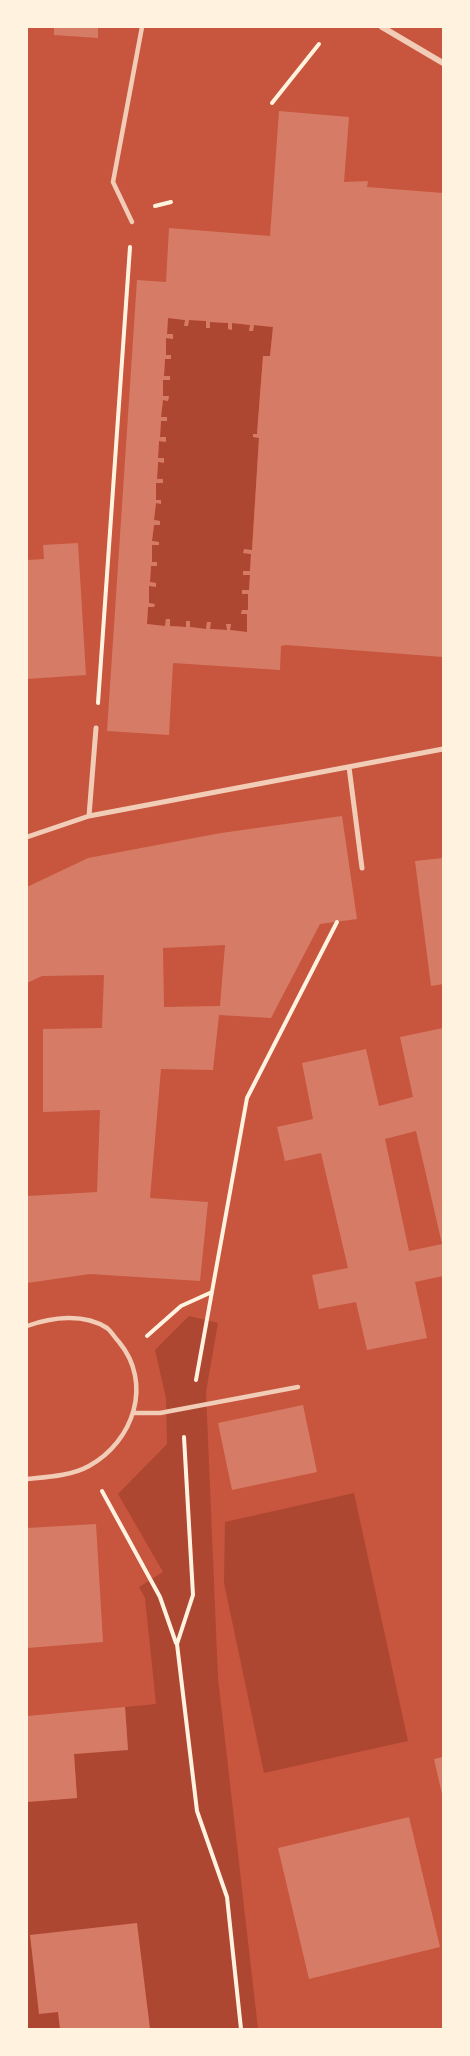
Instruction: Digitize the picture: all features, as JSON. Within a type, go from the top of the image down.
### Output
[{"type":"street","points":[[382,27],[443,63]]},
{"type":"street","points":[[89,816],[96,728]]},
{"type":"street","points":[[27,837],[89,816],[443,749]]},
{"type":"street","points":[[349,767],[362,868]]},
{"type":"lane","points":[[132,222],[113,182],[142,27]]},
{"type":"lane","points":[[27,1326],[42,1320],[79,1318],[107,1328],[128,1353],[137,1378],[135,1413],[117,1445],[89,1466],[54,1477],[27,1479]]},
{"type":"lane","points":[[135,1413],[160,1413],[298,1387]]},
{"type":"path","points":[[272,103],[319,44]]},
{"type":"path","points":[[159,204],[171,202]]},
{"type":"path","points":[[96,728],[132,222]]},
{"type":"path","points":[[177,1644],[193,1595],[184,1418],[213,1292],[247,1098],[337,922]]},
{"type":"path","points":[[128,1353],[181,1306],[213,1292]]},
{"type":"path","points":[[89,1466],[160,1597],[177,1644],[197,1811],[227,1897],[241,2029]]},
{"type":"shaded area","points":[[168,318],[185,320],[185,326],[188,326],[189,320],[206,321],[206,327],[209,328],[210,322],[228,323],[228,329],[231,330],[232,323],[250,325],[249,331],[253,331],[254,325],[273,327],[270,356],[263,356],[257,434],[253,434],[254,437],[259,438],[252,550],[244,550],[244,553],[251,554],[250,571],[243,571],[244,575],[250,575],[249,590],[242,590],[242,594],[248,594],[248,610],[242,610],[241,613],[247,614],[247,632],[230,630],[231,624],[227,624],[227,630],[210,629],[210,622],[207,623],[206,629],[190,627],[190,621],[186,621],[186,627],[170,626],[170,620],[166,619],[165,626],[147,624],[148,607],[154,607],[155,604],[149,603],[149,586],[156,586],[156,583],[150,582],[151,566],[157,565],[157,562],[152,562],[152,545],[159,545],[159,542],[152,541],[154,525],[160,524],[160,521],[154,520],[156,503],[161,503],[161,500],[156,500],[156,483],[163,483],[163,479],[157,479],[158,462],[164,462],[164,458],[158,458],[159,441],[165,442],[160,437],[161,421],[166,421],[167,418],[161,417],[163,400],[168,401],[169,397],[163,396],[163,380],[170,379],[170,376],[164,376],[165,359],[171,359],[171,355],[166,355],[166,338],[172,339],[173,334],[167,334]]},
{"type":"shaded area","points":[[189,1316],[218,1323],[206,1392],[218,1678],[258,2029],[27,2029],[27,1802],[77,1798],[74,1754],[128,1749],[125,1707],[156,1704],[145,1598],[139,1587],[163,1572],[118,1494],[167,1444],[166,1398],[155,1350]]},
{"type":"shaded area","points":[[354,1493],[408,1741],[264,1773],[224,1583],[225,1522]]},
{"type":"building","points":[[54,27],[98,27],[98,38],[54,35]]},
{"type":"building","points":[[279,111],[349,117],[344,182],[368,181],[367,187],[443,193],[443,657],[286,645],[281,646],[280,670],[173,663],[169,735],[107,731],[137,280],[166,282],[169,228],[270,236]],"holes":[[[168,318],[185,320],[184,326],[188,326],[189,320],[206,321],[206,328],[210,328],[210,322],[228,323],[228,329],[232,330],[232,323],[250,325],[249,331],[253,331],[254,325],[273,327],[270,356],[263,356],[257,434],[253,434],[253,437],[259,438],[252,550],[244,549],[243,553],[251,554],[250,571],[243,571],[243,575],[250,575],[249,590],[242,590],[242,594],[248,594],[248,610],[242,610],[241,614],[247,614],[247,632],[230,630],[231,624],[226,624],[227,630],[210,629],[211,622],[207,622],[206,629],[190,627],[190,621],[186,621],[186,627],[170,626],[170,619],[166,619],[165,626],[147,624],[148,607],[154,607],[155,604],[149,603],[149,586],[156,587],[156,583],[150,582],[151,566],[157,566],[157,562],[152,562],[152,545],[159,545],[159,542],[152,541],[154,525],[160,525],[160,521],[154,520],[156,503],[161,504],[161,500],[156,500],[156,483],[163,483],[163,479],[157,479],[158,462],[164,463],[164,458],[158,458],[159,441],[166,442],[166,437],[160,437],[161,421],[167,421],[167,417],[161,417],[163,400],[168,401],[169,396],[163,396],[163,380],[170,380],[170,376],[164,376],[165,359],[171,359],[171,355],[166,355],[166,338],[173,339],[173,334],[167,334]]]},
{"type":"building","points":[[78,543],[86,675],[27,679],[27,560],[44,559],[43,545]]},
{"type":"building","points":[[342,816],[357,919],[320,924],[271,1018],[219,1015],[213,1070],[161,1069],[150,1198],[208,1202],[200,1281],[90,1274],[27,1283],[27,1196],[97,1192],[100,1110],[43,1112],[43,1029],[102,1028],[104,975],[42,976],[27,983],[27,887],[88,858],[221,833]],"holes":[[[225,945],[220,1006],[164,1007],[163,948]]]},
{"type":"building","points":[[443,858],[443,984],[431,986],[415,861]]},
{"type":"building","points":[[443,1028],[443,1276],[415,1282],[427,1338],[367,1350],[356,1302],[319,1309],[312,1275],[348,1268],[321,1153],[285,1161],[277,1127],[313,1119],[302,1063],[366,1049],[379,1106],[413,1097],[400,1037]],"holes":[[[416,1131],[442,1244],[409,1251],[385,1139]]]},
{"type":"building","points":[[303,1405],[317,1472],[232,1490],[218,1423]]},
{"type":"building","points":[[96,1524],[103,1642],[27,1648],[27,1528]]},
{"type":"building","points":[[125,1707],[128,1750],[74,1754],[77,1798],[27,1802],[27,1716]]},
{"type":"building","points":[[443,1757],[443,1794],[442,1794],[434,1759]]},
{"type":"building","points":[[409,1817],[440,1947],[309,1979],[278,1848]]},
{"type":"building","points":[[137,1923],[150,2029],[60,2029],[58,2012],[39,2014],[30,1935]]}]
